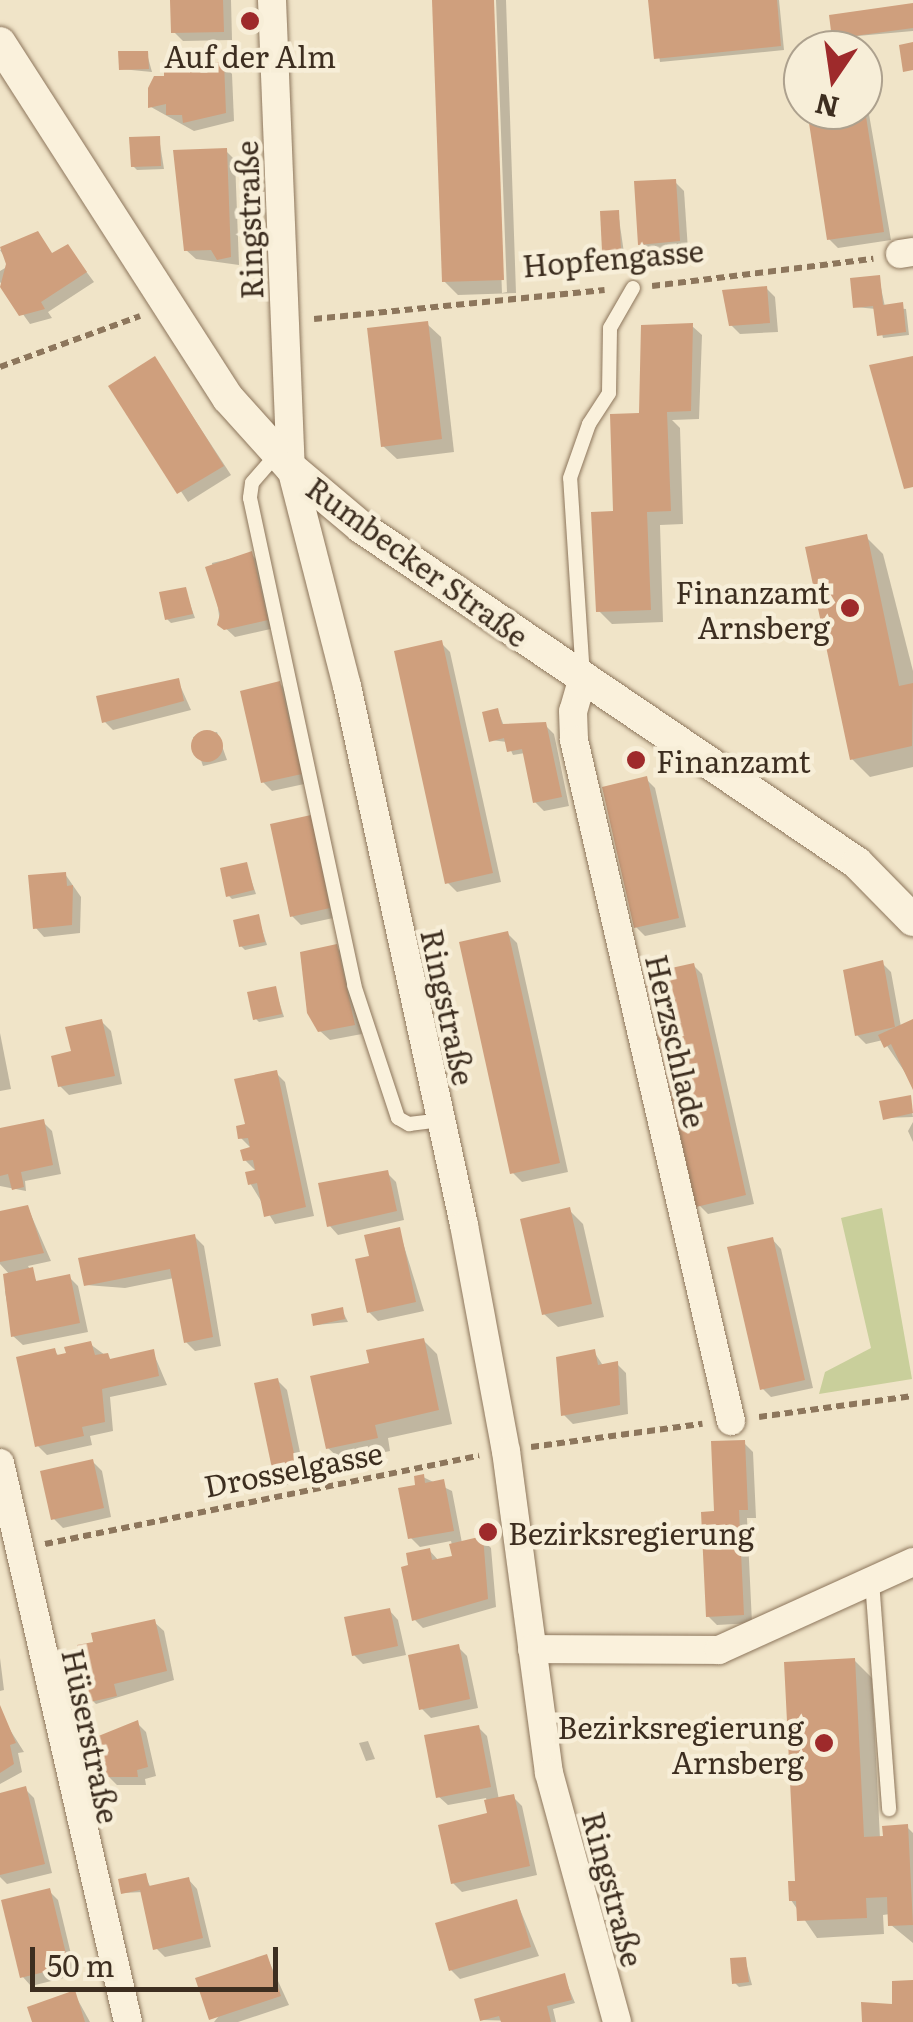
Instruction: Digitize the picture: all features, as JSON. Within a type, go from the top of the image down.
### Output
[{"type":"street","name":"Ringstraße","points":[[272,0],[284,461],[346,686],[441,1120],[506,1451],[549,1773],[617,2022]]},
{"type":"street","name":"Rumbecker Straße","points":[[0,43],[228,398],[284,461],[361,527],[856,863],[913,920]]},
{"type":"street","name":"Herzschlade","points":[[583,677],[573,711],[574,740],[732,1420]]},
{"type":"street","name":"Hüserstraße","points":[[0,1463],[128,2022]]},
{"type":"street","points":[[532,1649],[718,1650],[913,1562]]},
{"type":"lane","points":[[583,677],[570,478],[589,424],[609,393],[610,328],[633,288]]},
{"type":"lane","points":[[284,461],[252,483],[250,498],[354,985],[398,1118],[409,1124],[441,1120]]},
{"type":"lane","points":[[872,1581],[890,1809]]},
{"type":"path","name":"Hopfengasse","points":[[318,318],[633,288],[907,253]]},
{"type":"path","points":[[0,367],[168,309]]},
{"type":"path","name":"Drosselgasse","points":[[20,1550],[576,1438]]},
{"type":"green space","points":[[882,1208],[912,1379],[819,1394],[825,1372],[871,1348],[841,1218]]},
{"type":"building","points":[[170,0],[223,0],[224,32],[171,33]]},
{"type":"building","points":[[432,0],[494,0],[504,280],[442,282]]},
{"type":"building","points":[[648,0],[777,0],[781,46],[654,59]]},
{"type":"building","points":[[913,3],[913,28],[883,32],[831,30],[829,15]]},
{"type":"building","points":[[913,42],[913,70],[903,72],[899,45]]},
{"type":"building","points":[[118,51],[148,51],[149,69],[119,70]]},
{"type":"building","points":[[224,62],[226,113],[183,123],[182,115],[166,115],[166,104],[148,108],[148,88],[154,76],[164,76],[164,64]]},
{"type":"building","points":[[810,130],[868,130],[884,232],[827,240]]},
{"type":"building","points":[[160,136],[161,166],[131,167],[129,137]]},
{"type":"building","points":[[227,148],[231,257],[217,260],[211,250],[184,251],[173,150]]},
{"type":"building","points":[[676,179],[680,241],[638,245],[634,181]]},
{"type":"building","points":[[619,210],[621,250],[602,251],[600,211]]},
{"type":"building","points":[[38,231],[52,253],[68,244],[87,272],[41,302],[45,309],[19,316],[0,287],[6,264],[0,247]]},
{"type":"building","points":[[880,275],[883,305],[903,302],[906,332],[877,336],[873,306],[853,308],[850,278]]},
{"type":"building","points":[[767,286],[770,323],[729,326],[722,290]]},
{"type":"building","points":[[428,321],[442,439],[381,447],[367,328]]},
{"type":"building","points":[[693,323],[691,411],[667,412],[671,511],[647,512],[651,610],[596,612],[591,512],[613,511],[610,414],[639,413],[641,325]]},
{"type":"building","points":[[155,356],[224,466],[177,494],[108,386]]},
{"type":"building","points":[[913,356],[913,487],[904,489],[869,365]]},
{"type":"building","name":"Finanzamt Arnsberg","points":[[867,534],[899,686],[913,683],[912,746],[850,760],[805,547]]},
{"type":"building","points":[[252,551],[268,620],[224,630],[217,625],[220,614],[205,567]]},
{"type":"building","points":[[186,587],[193,614],[165,620],[159,592]]},
{"type":"building","points":[[442,640],[493,873],[445,884],[394,651]]},
{"type":"building","points":[[179,678],[184,701],[102,723],[96,696]]},
{"type":"building","points":[[280,681],[302,774],[261,783],[240,691]]},
{"type":"building","points":[[498,708],[502,724],[546,722],[562,797],[533,803],[522,749],[507,752],[504,738],[489,742],[482,712]]},
{"type":"building","points":[[207,730],[219,734],[223,746],[219,758],[207,762],[195,758],[191,746],[195,734]]},
{"type":"building","points":[[647,776],[679,918],[634,928],[602,787]]},
{"type":"building","points":[[311,815],[330,908],[290,917],[270,824]]},
{"type":"building","points":[[247,862],[254,890],[226,897],[220,868]]},
{"type":"building","points":[[66,872],[67,886],[73,885],[72,925],[33,929],[28,875]]},
{"type":"building","points":[[259,914],[265,942],[239,947],[233,920]]},
{"type":"building","points":[[508,931],[560,1163],[510,1174],[459,942]]},
{"type":"building","points":[[337,944],[355,1025],[318,1032],[307,1013],[300,952]]},
{"type":"building","points":[[883,960],[895,1027],[855,1036],[843,970]]},
{"type":"building","points":[[694,963],[746,1195],[696,1207],[644,974]]},
{"type":"building","points":[[276,986],[282,1014],[253,1020],[247,992]]},
{"type":"building","points":[[102,1019],[115,1076],[58,1087],[51,1056],[71,1051],[65,1027]]},
{"type":"building","points":[[913,1019],[913,1090],[891,1044],[884,1048],[878,1035]]},
{"type":"building","points":[[277,1070],[306,1207],[264,1217],[257,1183],[248,1185],[245,1172],[255,1170],[253,1160],[243,1161],[240,1150],[250,1147],[248,1138],[238,1139],[236,1126],[245,1124],[234,1079]]},
{"type":"building","points":[[911,1095],[913,1113],[883,1120],[879,1101]]},
{"type":"building","points":[[44,1119],[53,1165],[21,1172],[24,1187],[12,1190],[8,1174],[0,1176],[0,1128]]},
{"type":"building","points":[[388,1170],[397,1211],[327,1227],[318,1183]]},
{"type":"building","points":[[28,1205],[44,1253],[0,1262],[0,1211]]},
{"type":"building","points":[[570,1207],[592,1304],[542,1315],[520,1219]]},
{"type":"building","points":[[400,1227],[416,1302],[367,1313],[355,1259],[369,1256],[364,1235]]},
{"type":"building","points":[[195,1234],[213,1337],[184,1343],[170,1269],[84,1286],[78,1258]]},
{"type":"building","points":[[773,1237],[805,1380],[760,1390],[727,1247]]},
{"type":"building","points":[[33,1267],[36,1281],[70,1274],[80,1323],[11,1337],[3,1274]]},
{"type":"building","points":[[343,1307],[345,1319],[313,1326],[311,1314]]},
{"type":"building","points":[[424,1338],[439,1410],[375,1425],[378,1438],[326,1449],[310,1376],[369,1363],[366,1350]]},
{"type":"building","points":[[91,1341],[95,1355],[108,1353],[110,1359],[154,1349],[159,1376],[102,1389],[105,1422],[82,1427],[84,1436],[35,1447],[16,1357],[55,1348],[57,1355],[66,1353],[64,1347]]},
{"type":"building","points":[[595,1349],[598,1365],[618,1361],[620,1405],[561,1416],[556,1357]]},
{"type":"building","points":[[278,1378],[298,1472],[274,1478],[254,1383]]},
{"type":"building","points":[[745,1440],[748,1510],[739,1510],[744,1615],[706,1617],[701,1512],[714,1511],[711,1441]]},
{"type":"building","points":[[93,1459],[104,1508],[51,1520],[40,1471]]},
{"type":"building","points":[[424,1474],[425,1483],[444,1479],[454,1531],[408,1539],[398,1488],[415,1485],[414,1476]]},
{"type":"building","points":[[483,1536],[488,1599],[412,1621],[401,1567],[408,1565],[406,1553],[430,1548],[432,1560],[452,1556],[449,1544]]},
{"type":"building","points":[[390,1608],[398,1646],[352,1656],[344,1617]]},
{"type":"building","points":[[155,1619],[167,1671],[114,1684],[117,1696],[90,1702],[77,1645],[93,1642],[91,1633]]},
{"type":"building","points":[[459,1644],[470,1699],[419,1710],[408,1655]]},
{"type":"building","name":"Bezirksregierung Arnsberg","points":[[855,1658],[864,1837],[883,1836],[882,1826],[908,1824],[913,1925],[888,1926],[887,1897],[866,1898],[867,1918],[797,1921],[796,1901],[789,1901],[788,1881],[795,1881],[784,1662]]},
{"type":"building","points":[[0,1705],[16,1743],[10,1745],[14,1764],[0,1773]]},
{"type":"building","points":[[138,1720],[148,1767],[137,1770],[138,1777],[106,1777],[96,1737]]},
{"type":"building","points":[[479,1725],[491,1787],[436,1798],[424,1735]]},
{"type":"building","points":[[26,1786],[45,1864],[0,1875],[0,1793]]},
{"type":"building","points":[[514,1794],[530,1866],[451,1884],[438,1825],[487,1813],[484,1800]]},
{"type":"building","points":[[146,1873],[149,1886],[189,1877],[203,1938],[153,1950],[140,1890],[121,1894],[118,1879]]},
{"type":"building","points":[[50,1888],[69,1966],[20,1978],[1,1900]]},
{"type":"building","points":[[517,1899],[531,1947],[449,1971],[435,1923]]},
{"type":"building","points":[[267,1954],[281,1996],[209,2020],[195,1978]]},
{"type":"building","points":[[746,1957],[749,1982],[732,1984],[730,1958]]},
{"type":"building","points":[[565,1973],[572,2000],[547,2006],[551,2022],[501,2022],[499,2016],[480,2021],[474,1999]]},
{"type":"building","points":[[913,1980],[913,2022],[862,2022],[861,2002],[892,2004],[892,1981]]},
{"type":"building","points":[[75,1990],[85,2022],[32,2022],[27,2007]]},
{"type":"place","name":"Auf der Alm","points":[[250,21]]},
{"type":"place","name":"Finanzamt Arnsberg","points":[[850,608]]},
{"type":"place","name":"Finanzamt","points":[[636,760]]},
{"type":"place","name":"Bezirksregierung","points":[[488,1532]]},
{"type":"place","name":"Bezirksregierung Arnsberg","points":[[824,1743]]}]
